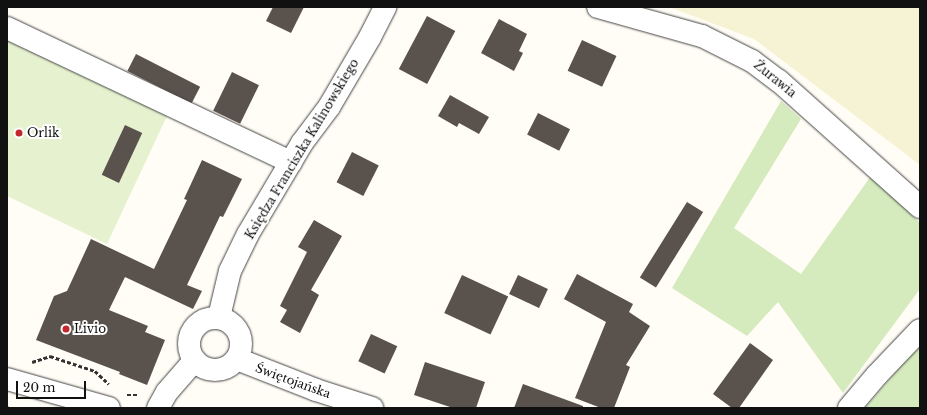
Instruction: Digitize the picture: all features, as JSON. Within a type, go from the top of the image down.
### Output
[{"type":"street","name":"Księdza Franciszka Kalinowskiego","points":[[219,317],[230,271],[248,234],[291,162],[329,107],[385,7]]},
{"type":"street","name":"Żurawia","points":[[598,7],[702,36],[752,61],[779,81],[920,208]]},
{"type":"street","points":[[7,28],[291,162]]},
{"type":"street","points":[[219,317],[231,323],[240,333],[242,347],[237,359],[228,368],[216,371],[203,368],[194,361],[188,346],[192,330],[203,320],[219,317]]},
{"type":"street","points":[[849,408],[877,375],[920,330]]},
{"type":"street","name":"Świętojańska","points":[[237,359],[316,390],[372,408]]},
{"type":"street","points":[[158,408],[167,392],[194,361]]},
{"type":"street","points":[[7,379],[115,401]]},
{"type":"path","points":[[29,363],[50,356],[95,371],[110,385]]},
{"type":"path","points":[[115,401],[137,396],[142,393]]},
{"type":"shaded area","points":[[669,7],[920,7],[920,165],[754,39]]},
{"type":"green space","points":[[7,37],[167,116],[107,244],[7,196]]},
{"type":"green space","points":[[781,101],[801,119],[734,228],[801,274],[871,176],[920,223],[920,289],[843,393],[778,302],[747,336],[672,288]]},
{"type":"green space","points":[[920,343],[920,408],[865,408]]},
{"type":"building","points":[[273,7],[304,7],[291,33],[266,21]]},
{"type":"building","points":[[427,16],[455,31],[427,84],[399,69]]},
{"type":"building","points":[[499,19],[527,34],[519,51],[523,53],[514,71],[481,53]]},
{"type":"building","points":[[582,40],[616,56],[602,87],[568,71]]},
{"type":"building","points":[[136,54],[200,87],[192,104],[127,71]]},
{"type":"building","points":[[232,72],[259,85],[240,124],[213,111]]},
{"type":"building","points":[[450,95],[489,117],[479,134],[459,123],[457,127],[438,116]]},
{"type":"building","points":[[538,113],[570,129],[559,151],[527,134]]},
{"type":"building","points":[[125,125],[142,133],[119,183],[102,175]]},
{"type":"building","points":[[352,152],[379,166],[363,196],[337,182]]},
{"type":"building","points":[[202,160],[242,179],[223,217],[220,216],[187,285],[202,291],[193,309],[125,277],[109,310],[148,326],[145,332],[165,340],[147,385],[119,374],[120,372],[36,340],[54,296],[67,291],[91,239],[154,269],[187,200],[184,199]]},
{"type":"building","points":[[687,202],[703,212],[656,288],[640,277]]},
{"type":"building","points":[[314,220],[342,236],[311,290],[319,295],[300,333],[280,322],[287,310],[280,306],[307,252],[298,247]]},
{"type":"building","points":[[577,274],[633,304],[629,312],[650,326],[626,365],[630,367],[614,408],[601,408],[575,398],[606,322],[564,299]]},
{"type":"building","points":[[462,275],[508,297],[490,335],[444,313]]},
{"type":"building","points":[[518,275],[548,289],[539,308],[509,294]]},
{"type":"building","points":[[371,334],[397,346],[385,373],[358,361]]},
{"type":"building","points":[[750,343],[773,360],[739,408],[732,408],[713,394]]},
{"type":"building","points":[[425,362],[485,382],[476,408],[453,408],[414,395]]},
{"type":"building","points":[[523,384],[583,406],[583,408],[514,408]]},
{"type":"place","name":"Orlik","points":[[19,133]]},
{"type":"place","name":"Livio","points":[[66,329]]}]
